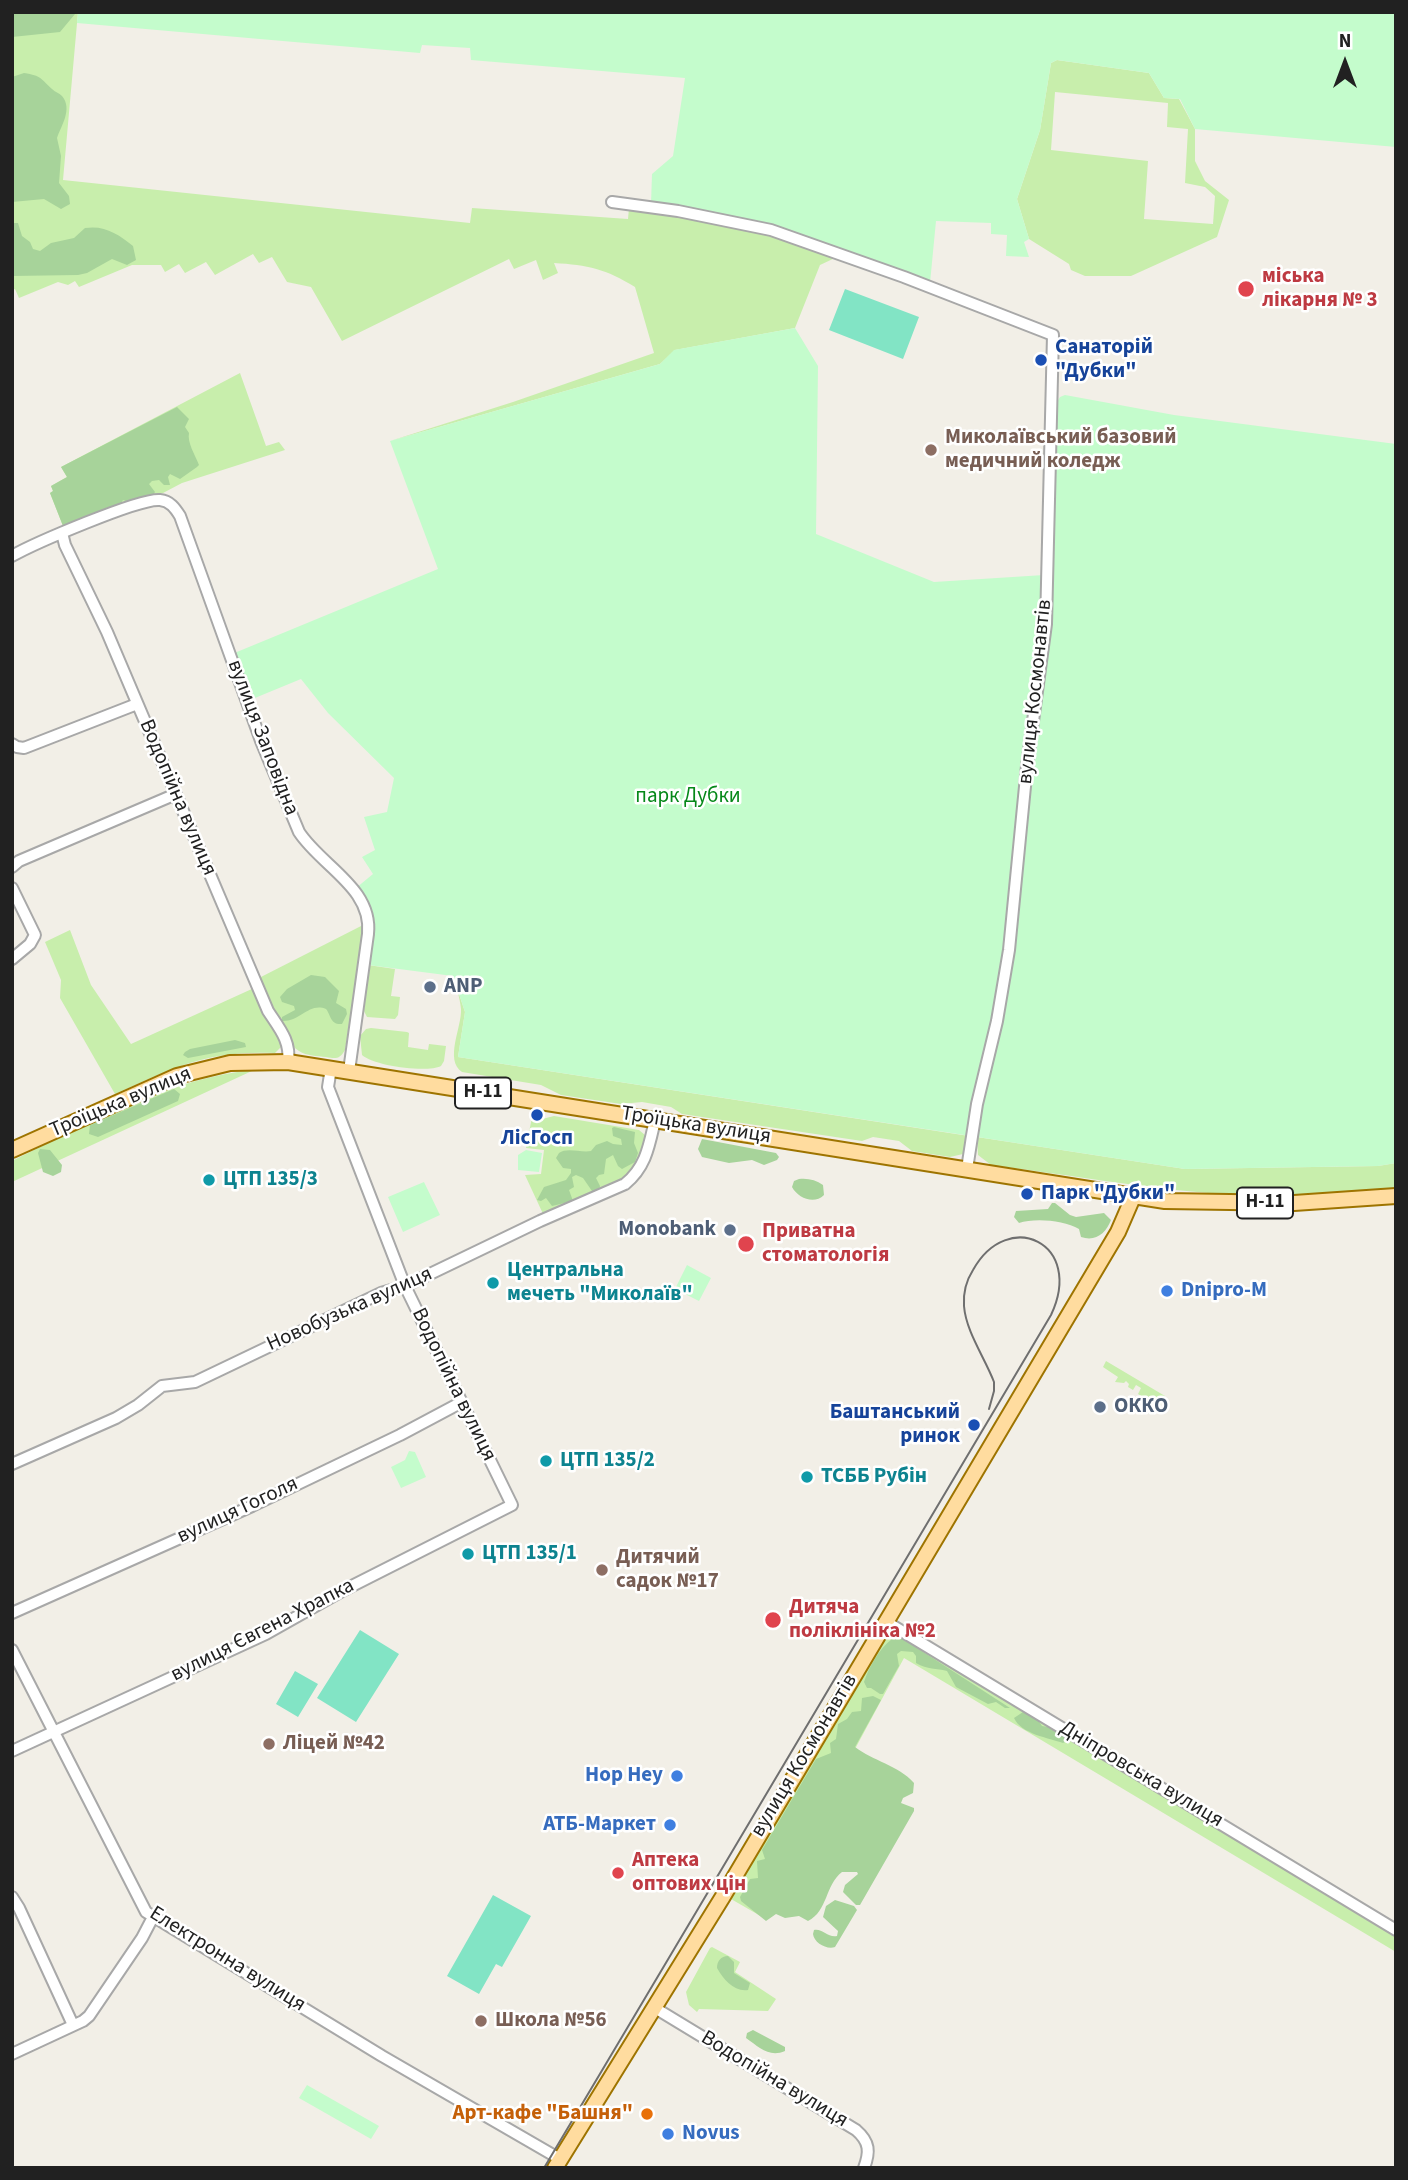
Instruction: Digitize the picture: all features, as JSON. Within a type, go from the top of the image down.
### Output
[{"type":"main road","name":"Троїцька вулиця","points":[[12,1150],[177,1076],[230,1063],[288,1062],[967,1170],[1195,1203],[1335,1202],[1396,1196]]},
{"type":"main road","name":"вулиця Космонавтів","points":[[557,2164],[655,2008],[1118,1232],[1134,1195]]},
{"type":"street","name":"вулиця Космонавтів","points":[[612,202],[678,211],[771,230],[904,277],[1053,335],[1043,661],[1027,766],[1009,950],[1002,996],[977,1104],[967,1170]]},
{"type":"street","name":"вулиця Заповідна","points":[[12,556],[62,533],[143,502],[168,502],[180,516],[261,741],[294,822],[308,845],[358,895],[367,914],[368,934],[349,1071]]},
{"type":"street","name":"Водопійна вулиця","points":[[62,533],[65,545],[107,632],[268,1011],[287,1041],[290,1052],[288,1062]]},
{"type":"street","points":[[12,744],[24,748],[138,704]]},
{"type":"street","points":[[15,864],[176,794]]},
{"type":"street","points":[[12,888],[35,934],[30,944],[12,959]]},
{"type":"street","name":"Водопійна вулиця","points":[[331,1068],[328,1087],[405,1286],[512,1505]]},
{"type":"street","name":"Новобузька вулиця","points":[[12,1464],[116,1418],[162,1386],[195,1382],[381,1293],[405,1286],[540,1221],[625,1184],[636,1175],[646,1158],[655,1120]]},
{"type":"street","name":"вулиця Гоголя","points":[[12,1613],[252,1506],[462,1402]]},
{"type":"street","name":"вулиця Євгена Храпка","points":[[12,1751],[266,1634],[344,1590],[512,1505]]},
{"type":"street","name":"Дніпровська вулиця","points":[[885,1621],[1396,1930]]},
{"type":"street","name":"Електронна вулиця","points":[[12,1650],[141,1903],[153,1917],[557,2164]]},
{"type":"street","points":[[12,1897],[73,2025]]},
{"type":"street","points":[[12,2054],[83,2021],[95,2009],[153,1917]]},
{"type":"street","name":"Водопійна вулиця","points":[[655,2008],[864,2136],[869,2155],[864,2168]]},
{"type":"green space","points":[[12,12],[78,12],[63,180],[470,223],[472,208],[628,219],[629,208],[734,227],[837,257],[820,265],[795,328],[675,350],[660,364],[390,441],[654,353],[635,287],[606,272],[554,263],[558,273],[543,280],[536,260],[514,269],[509,259],[342,341],[311,287],[287,282],[272,257],[259,263],[253,254],[215,275],[206,262],[185,273],[179,264],[165,272],[161,265],[132,265],[79,287],[75,281],[68,285],[58,282],[19,298],[15,289],[12,290]]},
{"type":"green space","points":[[12,12],[106,12],[75,14],[60,32],[12,37]]},
{"type":"green space","points":[[78,12],[1396,12],[1396,147],[1195,129],[1180,99],[1164,98],[1149,73],[1057,60],[1051,63],[1040,130],[1017,199],[1029,239],[1024,242],[1029,257],[1006,256],[1007,235],[991,234],[991,223],[936,221],[930,283],[772,226],[730,216],[651,204],[652,174],[673,156],[685,78],[471,60],[470,48],[422,45],[420,53],[77,23]]},
{"type":"green space","points":[[1057,60],[1149,73],[1164,98],[1179,99],[1195,129],[1195,161],[1205,181],[1229,200],[1217,237],[1131,276],[1085,276],[1071,270],[1069,264],[1029,239],[1017,199],[1040,130],[1051,63]],"holes":[[[1055,92],[1168,103],[1167,127],[1188,129],[1185,183],[1205,187],[1215,196],[1213,224],[1144,219],[1148,161],[1051,150]]]},
{"type":"green space","points":[[24,73],[40,78],[65,101],[65,117],[57,138],[61,156],[59,183],[69,196],[70,204],[61,209],[44,199],[12,202],[12,77]]},
{"type":"green space","points":[[12,223],[18,223],[22,236],[30,242],[33,249],[40,251],[51,243],[74,238],[85,228],[105,229],[133,246],[136,260],[127,265],[112,259],[78,275],[12,276]]},
{"type":"green space","points":[[845,289],[919,317],[903,359],[829,330]]},
{"type":"green space","name":"парк Дубки","points":[[795,328],[818,366],[816,534],[934,582],[1044,575],[1057,402],[1065,395],[1174,415],[1396,444],[1396,1163],[1378,1166],[1185,1169],[458,1057],[465,1012],[453,976],[368,965],[373,923],[371,912],[356,888],[373,874],[362,857],[375,850],[364,817],[387,812],[394,778],[328,713],[301,679],[250,700],[232,654],[438,569],[390,441],[660,364],[674,350]]},
{"type":"green space","points":[[240,373],[266,446],[279,442],[285,450],[182,483],[163,493],[141,497],[63,526],[50,493],[53,491],[51,486],[67,477],[61,467]]},
{"type":"green space","points":[[177,407],[189,419],[185,427],[199,465],[180,479],[170,474],[170,485],[164,485],[159,480],[152,481],[149,484],[155,492],[153,495],[129,502],[123,500],[120,505],[63,526],[50,493],[53,491],[51,486],[67,477],[61,467]]},
{"type":"green space","points":[[365,924],[345,1050],[335,1058],[302,1053],[292,1045],[280,1028],[257,979]]},
{"type":"green space","points":[[70,930],[91,985],[131,1044],[254,988],[283,1045],[275,1053],[230,1054],[192,1062],[115,1094],[60,998],[61,980],[45,942]]},
{"type":"green space","points":[[368,965],[395,969],[391,996],[400,997],[395,1019],[367,1017],[364,1011]]},
{"type":"green space","points":[[311,975],[325,977],[339,991],[336,1003],[346,1009],[347,1014],[342,1024],[335,1023],[326,1009],[320,1008],[282,1021],[282,1017],[295,1010],[294,1006],[282,1002],[280,997],[287,989]]},
{"type":"green space","points":[[453,976],[465,1012],[458,1057],[969,1136],[963,1154],[950,1157],[912,1151],[899,1141],[873,1137],[862,1141],[682,1114],[671,1107],[642,1102],[621,1104],[561,1095],[541,1085],[462,1072],[454,1060],[461,1009]]},
{"type":"green space","points":[[366,1029],[409,1033],[408,1047],[428,1050],[429,1044],[446,1046],[444,1061],[441,1066],[424,1069],[389,1065],[368,1059],[362,1055],[360,1036]]},
{"type":"green space","points":[[235,1040],[245,1043],[246,1047],[188,1058],[183,1055],[190,1049]]},
{"type":"green space","points":[[254,1070],[12,1182],[12,1161],[99,1118],[192,1082]]},
{"type":"green space","points":[[174,1089],[180,1094],[178,1101],[98,1137],[89,1134],[90,1125]]},
{"type":"green space","points":[[554,1116],[639,1130],[645,1135],[641,1158],[627,1178],[544,1216],[525,1175],[541,1174],[544,1150],[526,1148],[532,1117],[542,1119]]},
{"type":"green space","points":[[614,1127],[635,1132],[634,1143],[638,1153],[635,1162],[622,1169],[613,1155],[606,1159],[604,1174],[596,1178],[599,1190],[592,1191],[583,1178],[576,1175],[572,1177],[574,1187],[569,1190],[573,1201],[552,1206],[546,1198],[537,1200],[544,1187],[566,1180],[571,1173],[571,1169],[563,1168],[556,1158],[559,1153],[566,1150],[591,1151],[596,1145],[607,1141],[622,1145],[621,1139],[613,1136]]},
{"type":"green space","points":[[977,1137],[1185,1169],[1378,1166],[1396,1163],[1396,1189],[1294,1197],[1243,1196],[1142,1186],[991,1165],[978,1155]]},
{"type":"green space","points":[[702,1139],[776,1153],[779,1157],[764,1165],[752,1160],[729,1163],[702,1157],[698,1149]]},
{"type":"green space","points":[[40,1149],[50,1150],[62,1165],[61,1172],[53,1176],[43,1172],[38,1153]]},
{"type":"green space","points":[[526,1150],[542,1153],[539,1172],[518,1170],[518,1155]]},
{"type":"green space","points":[[799,1179],[820,1183],[823,1185],[824,1195],[816,1200],[802,1197],[792,1187],[794,1181]]},
{"type":"green space","points":[[424,1182],[440,1215],[403,1232],[388,1197]]},
{"type":"green space","points":[[1052,1203],[1076,1217],[1104,1213],[1111,1220],[1100,1235],[1086,1238],[1081,1237],[1079,1229],[1065,1224],[1041,1220],[1019,1223],[1014,1217],[1016,1211],[1048,1209]]},
{"type":"green space","points":[[687,1265],[711,1278],[699,1301],[675,1289]]},
{"type":"green space","points":[[1106,1361],[1165,1396],[1159,1407],[1138,1394],[1141,1388],[1136,1385],[1133,1390],[1128,1387],[1126,1381],[1115,1382],[1118,1377],[1103,1367]]},
{"type":"green space","points":[[409,1451],[415,1452],[426,1477],[401,1488],[391,1467],[405,1460]]},
{"type":"green space","points":[[360,1630],[399,1654],[356,1722],[317,1698]]},
{"type":"green space","points":[[894,1635],[901,1636],[1396,1935],[1396,1952],[904,1658],[764,1918],[731,1899],[885,1639]]},
{"type":"green space","points":[[892,1639],[903,1639],[1010,1708],[996,1702],[988,1704],[956,1687],[947,1671],[916,1663],[913,1652],[901,1651],[897,1654],[899,1666],[883,1694],[867,1688],[864,1682],[872,1664]]},
{"type":"green space","points":[[295,1671],[318,1684],[298,1717],[276,1704]]},
{"type":"green space","points":[[873,1696],[881,1700],[855,1747],[901,1772],[914,1783],[913,1793],[903,1798],[901,1803],[914,1808],[914,1811],[860,1905],[856,1905],[843,1892],[845,1885],[857,1872],[842,1872],[836,1877],[815,1917],[808,1921],[799,1916],[785,1918],[776,1914],[766,1921],[741,1901],[740,1897],[750,1879],[758,1878],[757,1861],[765,1859],[762,1850],[816,1759],[831,1753],[830,1743],[836,1739],[838,1724],[852,1712],[861,1711],[862,1698]]},
{"type":"green space","points":[[1023,1712],[1038,1720],[1042,1726],[1067,1738],[1067,1741],[1063,1743],[1023,1728],[1014,1718]]},
{"type":"green space","points":[[493,1895],[531,1916],[502,1967],[496,1964],[479,1994],[447,1976]]},
{"type":"green space","points":[[835,1900],[854,1906],[857,1910],[835,1947],[828,1948],[818,1943],[813,1934],[814,1930],[820,1930],[837,1936],[838,1931],[823,1917],[826,1906]]},
{"type":"green space","points":[[712,1947],[740,1962],[735,1972],[776,1999],[768,2011],[699,2009],[697,2012],[689,2005],[686,1992]]},
{"type":"green space","points":[[728,1956],[734,1962],[734,1973],[750,1983],[748,1990],[738,1989],[730,1984],[717,1968],[720,1959]]},
{"type":"green space","points":[[753,2030],[785,2047],[785,2051],[774,2053],[760,2048],[746,2038],[747,2033]]},
{"type":"green space","points":[[307,2085],[379,2126],[371,2139],[299,2098]]},
{"type":"tram line","points":[[544,2168],[1051,1315],[1059,1290],[1058,1269],[1050,1253],[1038,1242],[1022,1238],[1005,1240],[988,1251],[971,1274],[965,1292],[965,1316],[994,1382],[989,1409]]},
{"type":"place","name":"міська лікарня № 3","points":[[1246,289]]},
{"type":"place","name":"Санаторій \"Дубки\"","points":[[1041,360]]},
{"type":"place","name":"Миколаївський базовий медичний коледж","points":[[931,450]]},
{"type":"place","name":"ANP","points":[[430,987]]},
{"type":"place","name":"ЛісГосп","points":[[537,1115]]},
{"type":"place","name":"ЦТП 135/3","points":[[209,1180]]},
{"type":"place","name":"Парк \"Дубки\"","points":[[1027,1194]]},
{"type":"place","name":"Monobank","points":[[730,1230]]},
{"type":"place","name":"Приватна стоматологія","points":[[746,1244]]},
{"type":"place","name":"Центральна мечеть \"Миколаїв\"","points":[[493,1283]]},
{"type":"place","name":"Dnipro-M","points":[[1167,1291]]},
{"type":"place","name":"ОККО","points":[[1100,1407]]},
{"type":"place","name":"Баштанський ринок","points":[[974,1425]]},
{"type":"place","name":"ЦТП 135/2","points":[[546,1461]]},
{"type":"place","name":"ТСББ Рубін","points":[[807,1477]]},
{"type":"place","name":"ЦТП 135/1","points":[[468,1554]]},
{"type":"place","name":"Дитячий садок №17","points":[[602,1570]]},
{"type":"place","name":"Дитяча поліклініка №2","points":[[773,1620]]},
{"type":"place","name":"Ліцей №42","points":[[269,1744]]},
{"type":"place","name":"Hop Hey","points":[[677,1776]]},
{"type":"place","name":"АТБ-Маркет","points":[[670,1825]]},
{"type":"place","name":"Аптека оптових цін","points":[[618,1873]]},
{"type":"place","name":"Школа №56","points":[[481,2021]]},
{"type":"place","name":"Арт-кафе \"Башня\"","points":[[647,2114]]},
{"type":"place","name":"Novus","points":[[668,2134]]}]
